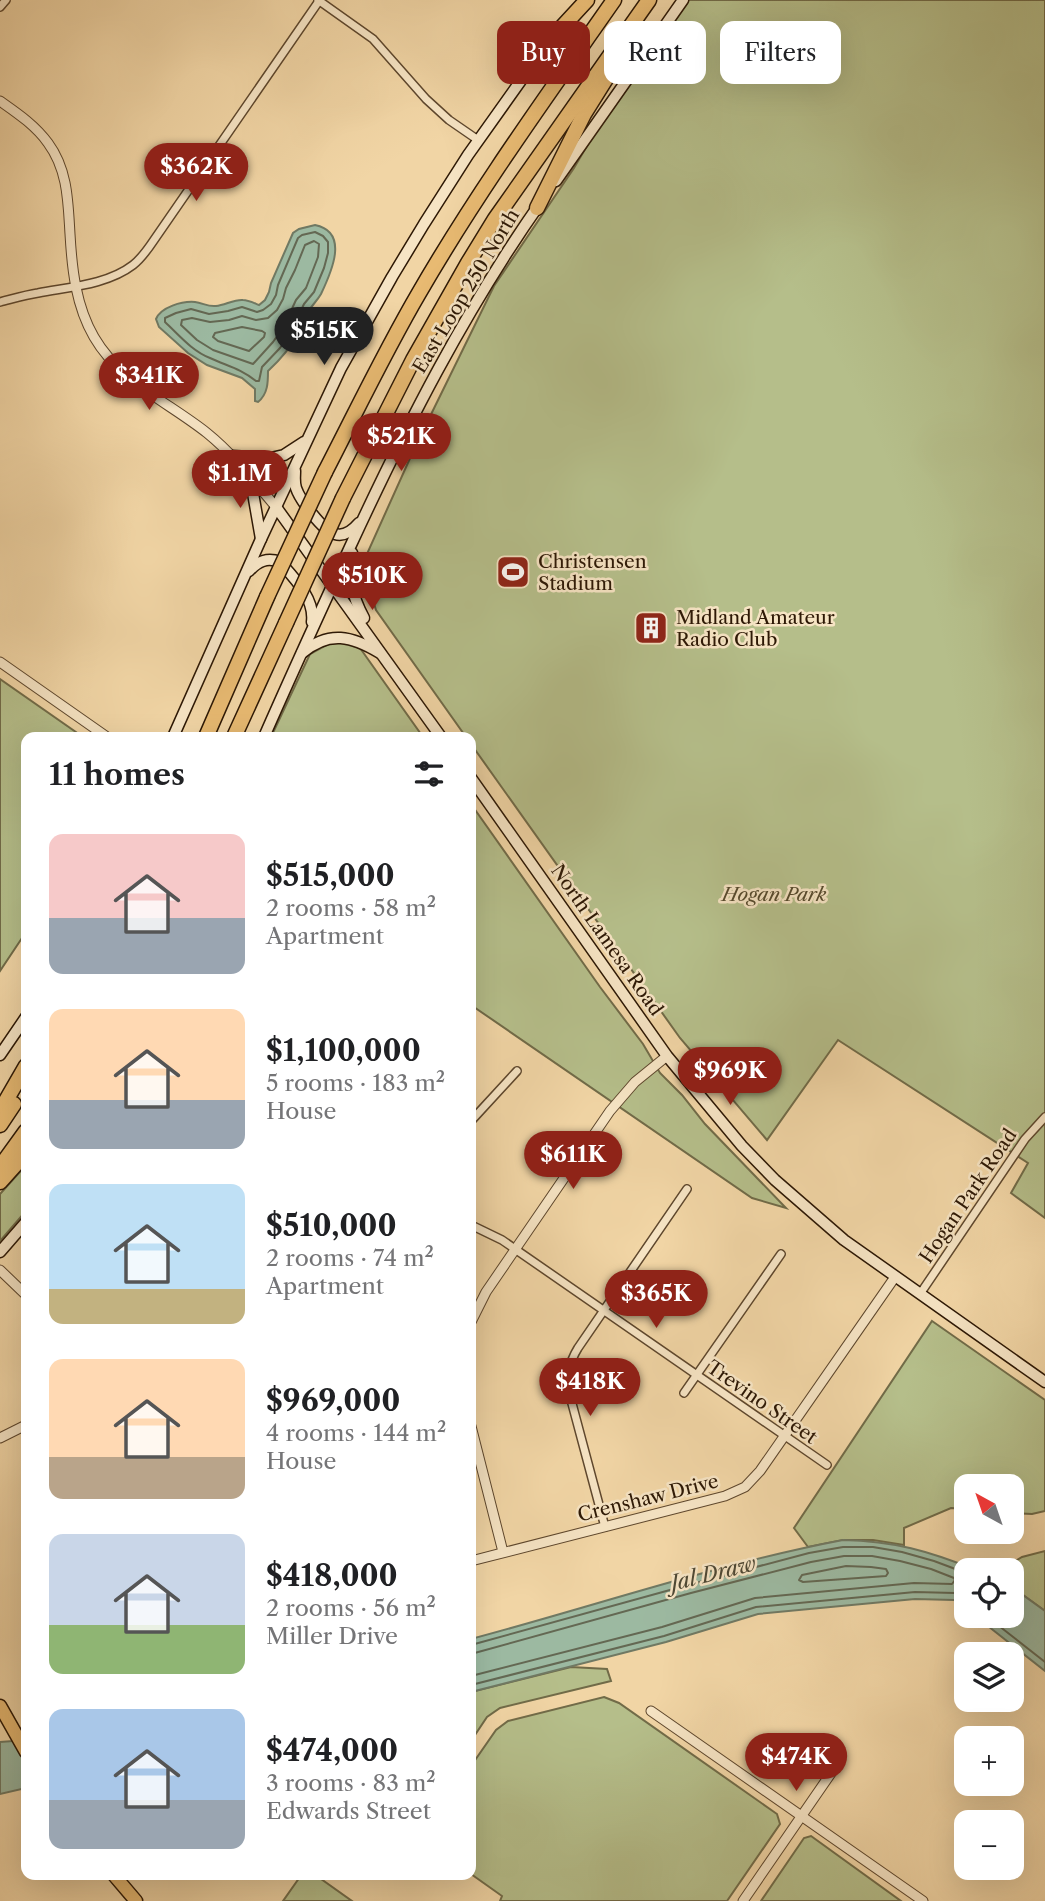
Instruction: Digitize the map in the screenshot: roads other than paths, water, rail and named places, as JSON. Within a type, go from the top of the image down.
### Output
[{"type":"highway","points":[[568,21],[587,0]]},
{"type":"highway","points":[[208,732],[325,472],[382,359],[462,222],[614,0]]},
{"type":"highway","points":[[235,732],[343,498],[413,360],[481,241],[649,0]]},
{"type":"highway","points":[[537,208],[584,114],[632,41],[654,0]]},
{"type":"highway","points":[[0,1111],[21,1075]]},
{"type":"highway","points":[[0,1125],[21,1093]]},
{"type":"highway","points":[[0,1167],[21,1138]]},
{"type":"highway","points":[[0,1182],[21,1159]]},
{"type":"highway","points":[[0,1706],[21,1743]]},
{"type":"highway","points":[[118,1880],[136,1901]]},
{"type":"main road","points":[[563,21],[578,0]]},
{"type":"main road","name":"East Loop 250 North","points":[[266,732],[401,437],[445,356],[537,208],[683,0]]},
{"type":"main road","points":[[175,732],[341,368],[424,224],[478,140],[518,84]]},
{"type":"main road","points":[[232,456],[271,458],[284,455],[307,440]]},
{"type":"main road","points":[[300,455],[296,466],[295,486],[324,528],[335,534],[348,533],[361,521],[370,504]]},
{"type":"main road","points":[[250,476],[261,539]]},
{"type":"main road","points":[[276,507],[438,732]]},
{"type":"main road","points":[[357,532],[350,566],[350,581],[359,610],[383,654]]},
{"type":"main road","points":[[246,574],[261,561],[267,559],[280,562],[310,601],[312,620],[300,654]]},
{"type":"main road","points":[[300,654],[317,642],[341,637],[355,640],[383,654]]},
{"type":"main road","name":"North Lamesa Road","points":[[476,785],[667,1056],[775,1180],[844,1240],[1045,1382]]},
{"type":"main road","points":[[0,1055],[21,1024]]},
{"type":"main road","points":[[0,1252],[21,1228]]},
{"type":"street","points":[[0,7],[6,0]]},
{"type":"street","points":[[0,302],[94,282],[130,267],[144,253],[318,1],[373,39],[426,99],[449,120],[478,140]]},
{"type":"street","points":[[0,101],[36,128],[48,143],[60,167],[68,195],[79,303],[89,328],[104,352],[114,364],[155,398],[205,432],[232,456],[276,507]]},
{"type":"street","points":[[0,662],[100,732]]},
{"type":"street","points":[[476,1312],[486,1292],[610,1111],[635,1082],[667,1056]]},
{"type":"street","points":[[476,1116],[517,1072]]},
{"type":"street","name":"Hogan Park Road","points":[[920,1294],[1026,1139],[1045,1117]]},
{"type":"street","points":[[605,1527],[568,1384],[570,1364],[573,1355],[687,1189]]},
{"type":"street","name":"Trevino Street","points":[[476,1227],[502,1240],[827,1465]]},
{"type":"street","points":[[684,1393],[781,1254]]},
{"type":"street","points":[[0,1270],[21,1290]]},
{"type":"street","name":"Crenshaw Drive","points":[[476,1560],[736,1492],[757,1476],[895,1277]]},
{"type":"street","points":[[0,1438],[21,1428]]},
{"type":"street","points":[[476,1446],[503,1552]]},
{"type":"street","points":[[651,1710],[923,1901]]},
{"type":"street","points":[[743,1901],[836,1766]]},
{"type":"water","points":[[315,225],[326,229],[332,236],[335,244],[333,265],[321,294],[307,314],[296,338],[268,371],[266,392],[258,402],[255,401],[255,389],[242,378],[207,365],[188,353],[159,327],[156,319],[159,315],[178,304],[195,302],[216,306],[247,300],[259,305],[269,292],[293,233]]},
{"type":"water","name":"Jal Draw","points":[[843,1540],[879,1542],[911,1548],[954,1561],[954,1600],[915,1599],[758,1614],[666,1642],[476,1691],[476,1638],[749,1561]]},
{"type":"water","points":[[1024,1596],[1045,1611],[1045,1671],[1024,1654],[1024,1642],[1008,1642],[990,1628],[1024,1628]]},
{"type":"water","points":[[21,1740],[21,1789],[0,1794],[0,1742]]},
{"type":"place","name":"Christensen Stadium","points":[[513,572]]},
{"type":"place","name":"Midland Amateur Radio Club","points":[[651,628]]},
{"type":"park label","name":"Hogan Park","points":[[774,894]]}]
